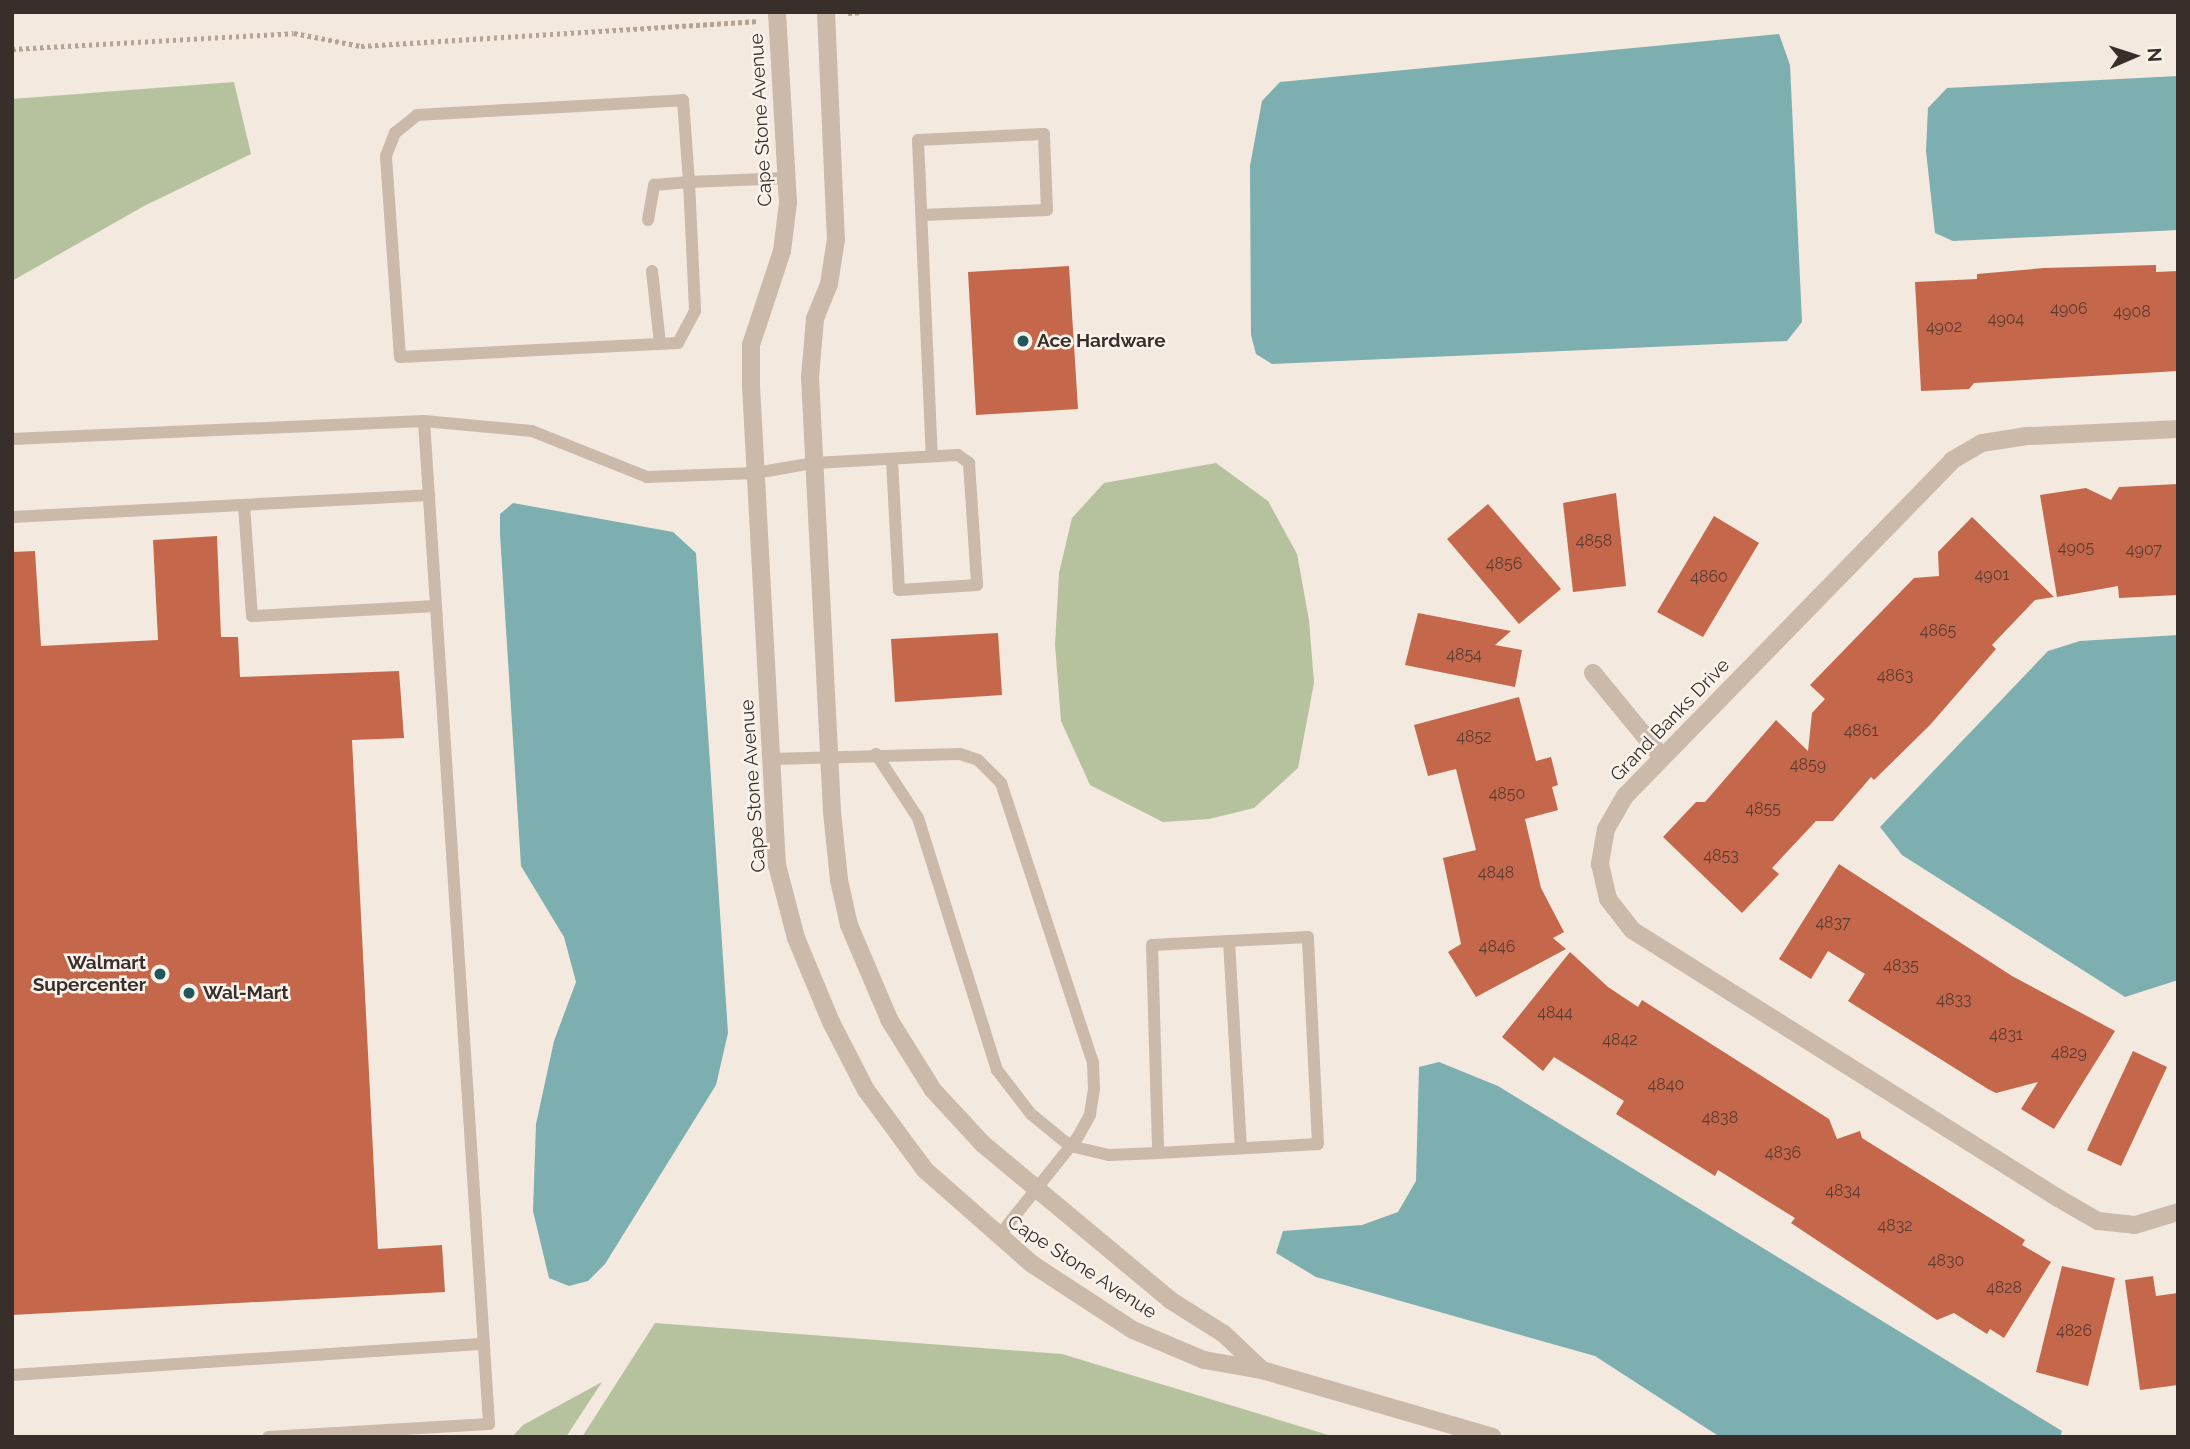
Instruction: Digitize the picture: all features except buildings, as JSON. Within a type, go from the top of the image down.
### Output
[{"type":"street","name":"Cape Stone Avenue","points":[[777,12],[787,178],[782,251],[751,345],[771,759],[777,864],[796,938],[831,1022],[866,1090],[925,1170],[998,1237],[1133,1330],[1204,1360],[1262,1370],[1492,1437]]},
{"type":"street","name":"Cape Stone Avenue","points":[[826,12],[836,240],[829,284],[815,319],[810,377],[830,757],[839,880],[849,925],[890,1021],[933,1090],[983,1144],[1170,1300],[1224,1334],[1262,1370]]},
{"type":"street","name":"Grand Banks Drive","points":[[2178,429],[2027,436],[1982,443],[1953,460],[1625,796],[1606,829],[1600,864],[1608,899],[1632,930],[2098,1221],[2135,1225],[2178,1212]]},
{"type":"street","points":[[1592,673],[1662,757]]},
{"type":"lane","points":[[683,100],[689,182],[695,311],[678,343],[400,357],[386,156],[395,134],[417,115],[683,100]]},
{"type":"lane","points":[[922,215],[1047,210],[1044,134],[918,139],[932,456]]},
{"type":"lane","points":[[648,220],[654,185],[787,178]]},
{"type":"lane","points":[[652,271],[660,344]]},
{"type":"lane","points":[[12,439],[424,421],[532,431],[647,477],[756,472],[814,463],[958,455],[969,463],[976,585],[899,590],[892,459]]},
{"type":"lane","points":[[268,1437],[489,1424],[424,421]]},
{"type":"lane","points":[[12,517],[429,495]]},
{"type":"lane","points":[[244,505],[252,616],[436,606]]},
{"type":"lane","points":[[876,754],[918,818],[998,1070],[1031,1114],[1070,1146],[1109,1155],[1158,1153],[1318,1144],[1308,937],[1152,945],[1158,1153]]},
{"type":"lane","points":[[771,759],[876,754],[961,754],[978,760],[1001,783],[1093,1063],[1090,1115],[1070,1146],[998,1237]]},
{"type":"lane","points":[[1229,941],[1241,1148]]},
{"type":"lane","points":[[12,1375],[484,1344]]},
{"type":"path","points":[[12,49],[294,33],[361,46],[761,20]]},
{"type":"green space","points":[[234,82],[251,154],[144,206],[12,281],[12,99]]},
{"type":"green space","points":[[1216,463],[1268,501],[1297,554],[1309,620],[1314,683],[1298,768],[1254,808],[1209,819],[1163,822],[1090,785],[1061,721],[1055,645],[1059,573],[1072,518],[1104,483]]},
{"type":"green space","points":[[655,1323],[1062,1354],[1335,1437],[582,1437]]},
{"type":"green space","points":[[602,1382],[566,1437],[512,1437],[523,1425]]},
{"type":"water","points":[[1779,34],[1790,65],[1802,322],[1787,341],[1272,364],[1256,354],[1251,335],[1250,166],[1262,101],[1280,82]]},
{"type":"water","points":[[2178,76],[2178,230],[1953,241],[1935,233],[1926,151],[1928,108],[1947,88]]},
{"type":"water","points":[[513,503],[673,532],[696,553],[728,1033],[716,1085],[605,1264],[588,1281],[569,1286],[549,1278],[533,1211],[536,1124],[554,1041],[576,982],[564,937],[521,866],[500,534],[500,514]]},
{"type":"water","points":[[2178,635],[2178,980],[2125,997],[1902,855],[1880,827],[2048,651],[2080,641]]},
{"type":"water","points":[[1439,1062],[1498,1086],[2062,1431],[2060,1437],[1720,1437],[1595,1356],[1316,1277],[1276,1253],[1283,1231],[1362,1225],[1398,1212],[1416,1181],[1419,1067]]},
{"type":"place","name":"Ace Hardware","points":[[1023,341]]},
{"type":"place","name":"Walmart Supercenter","points":[[160,974]]},
{"type":"place","name":"Wal-Mart","points":[[189,993]]}]
